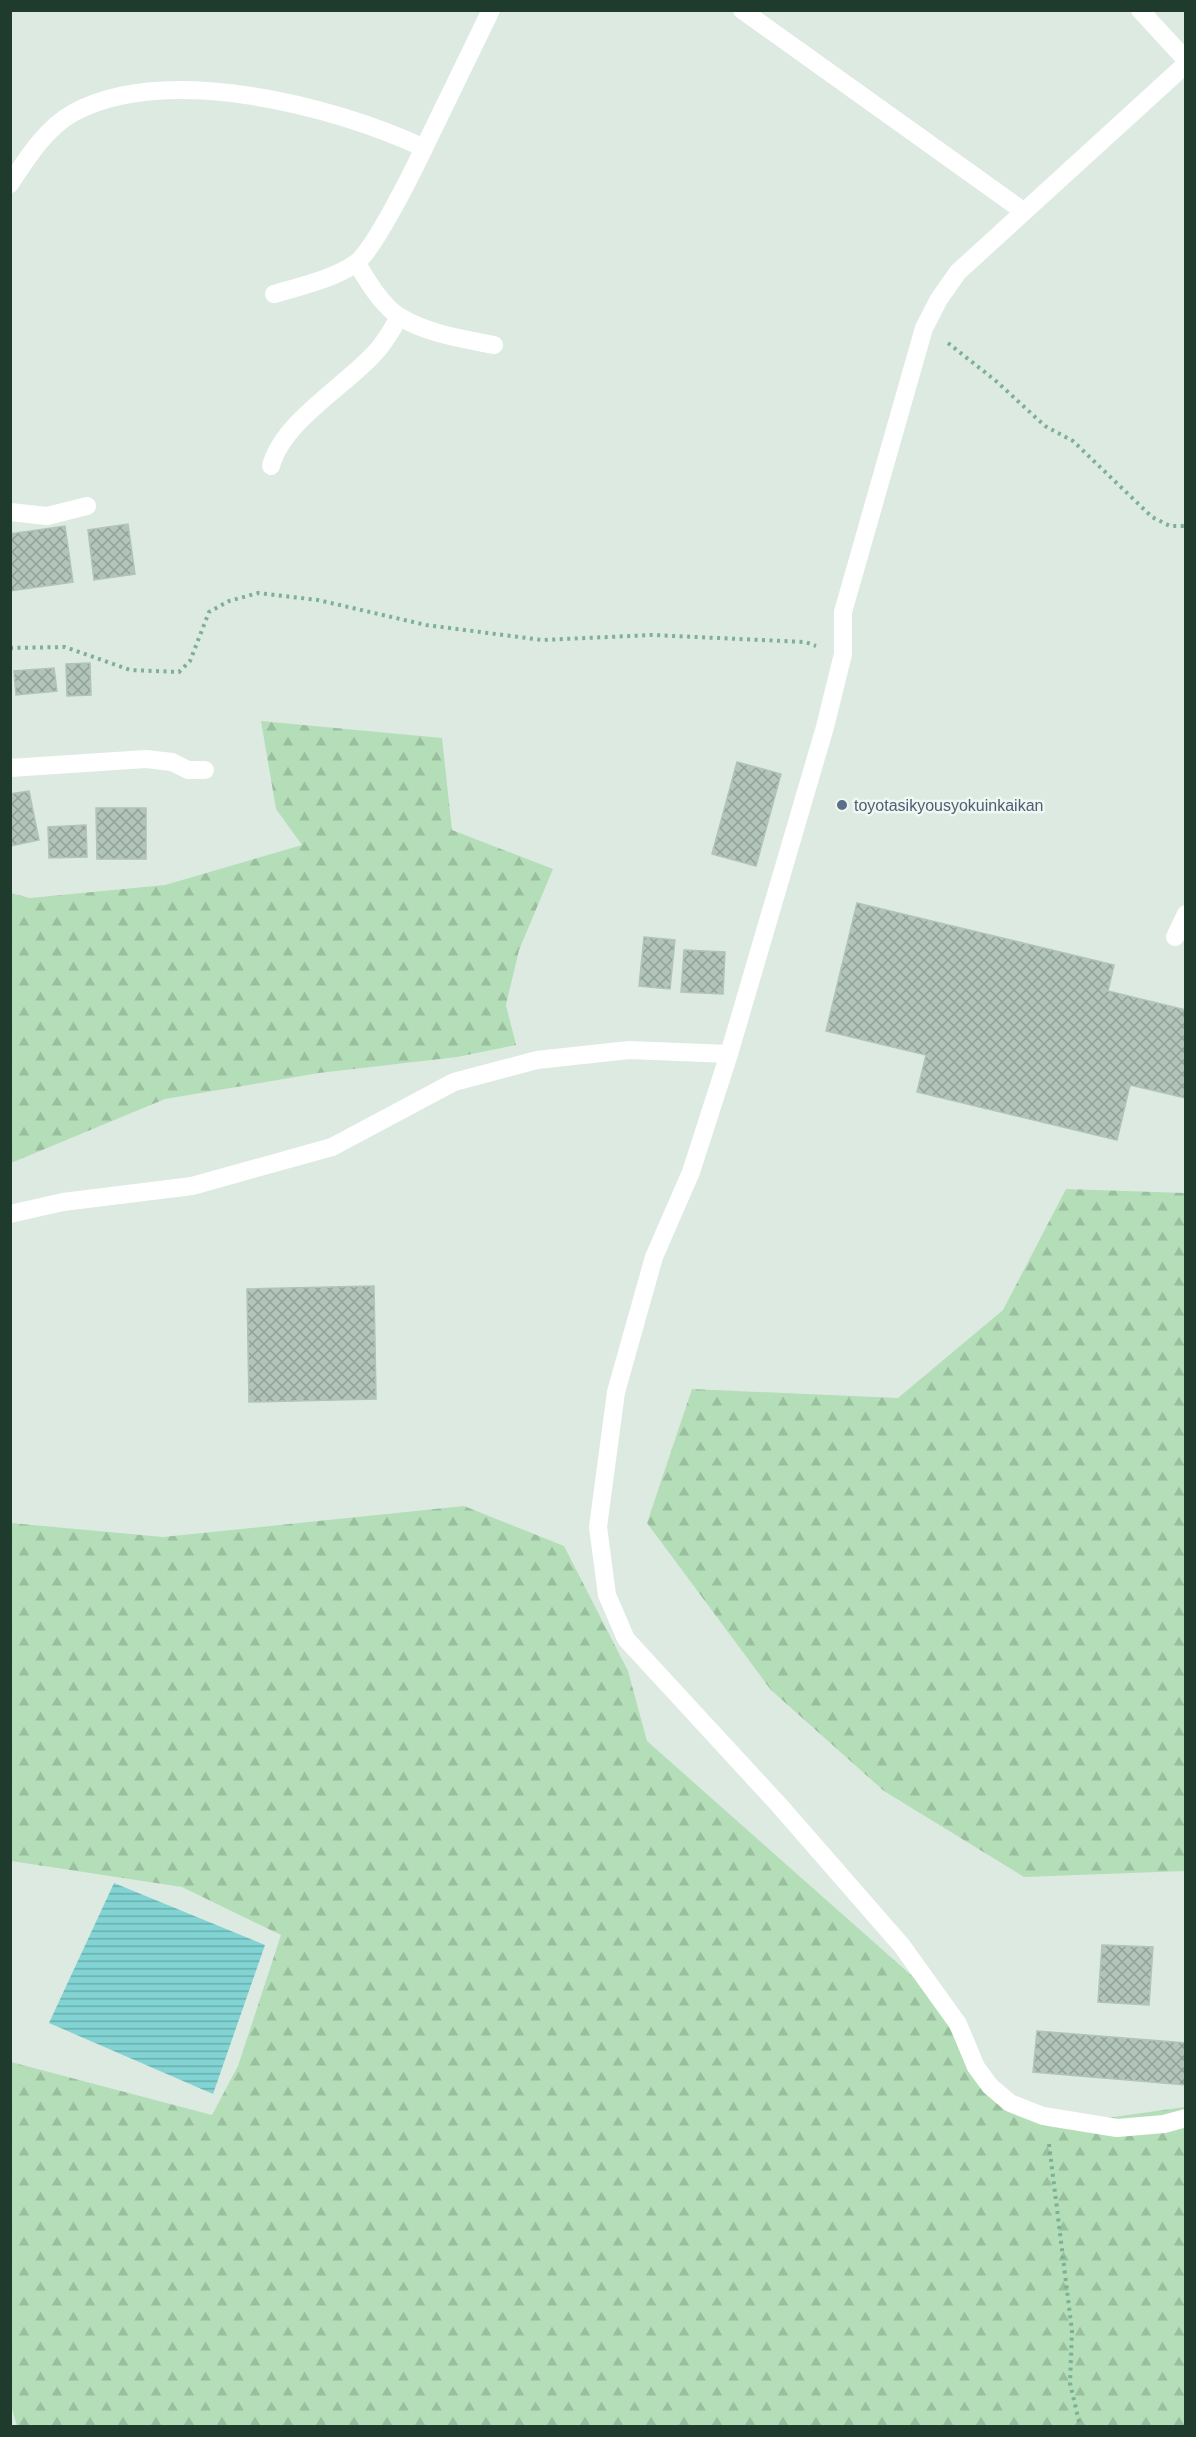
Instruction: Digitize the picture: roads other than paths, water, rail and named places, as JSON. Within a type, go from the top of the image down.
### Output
[{"type":"street","points":[[274,294],[314,282],[357,263],[377,236],[424,148],[491,10]]},
{"type":"street","points":[[742,10],[1023,212]]},
{"type":"street","points":[[1140,10],[1185,62],[1070,172],[958,272],[939,299],[924,328],[843,612],[843,654],[825,727],[729,1054],[691,1172],[654,1257],[616,1392],[598,1527],[607,1595],[626,1639],[779,1805],[902,1946],[958,2024],[976,2067],[990,2086],[1011,2103],[1046,2116],[1118,2127],[1164,2124],[1185,2118]]},
{"type":"street","points":[[10,184],[51,129],[73,113],[102,100],[184,89],[258,96],[399,136],[424,148]]},
{"type":"street","points":[[357,263],[369,285],[399,317],[450,336],[494,345]]},
{"type":"street","points":[[271,466],[274,454],[285,436],[374,355],[399,317]]},
{"type":"street","points":[[10,512],[46,516],[87,506]]},
{"type":"street","points":[[10,768],[146,759],[172,762],[188,770],[205,770]]},
{"type":"street","points":[[1175,937],[1185,914]]},
{"type":"street","points":[[10,1214],[63,1202],[192,1186],[321,1150],[454,1082],[537,1060],[629,1050],[729,1054]]},
{"type":"water","points":[[114,1883],[265,1945],[213,2094],[49,2023]]},
{"type":"place","name":"toyotasikyousyokuinkaikan","points":[[842,805]]}]
